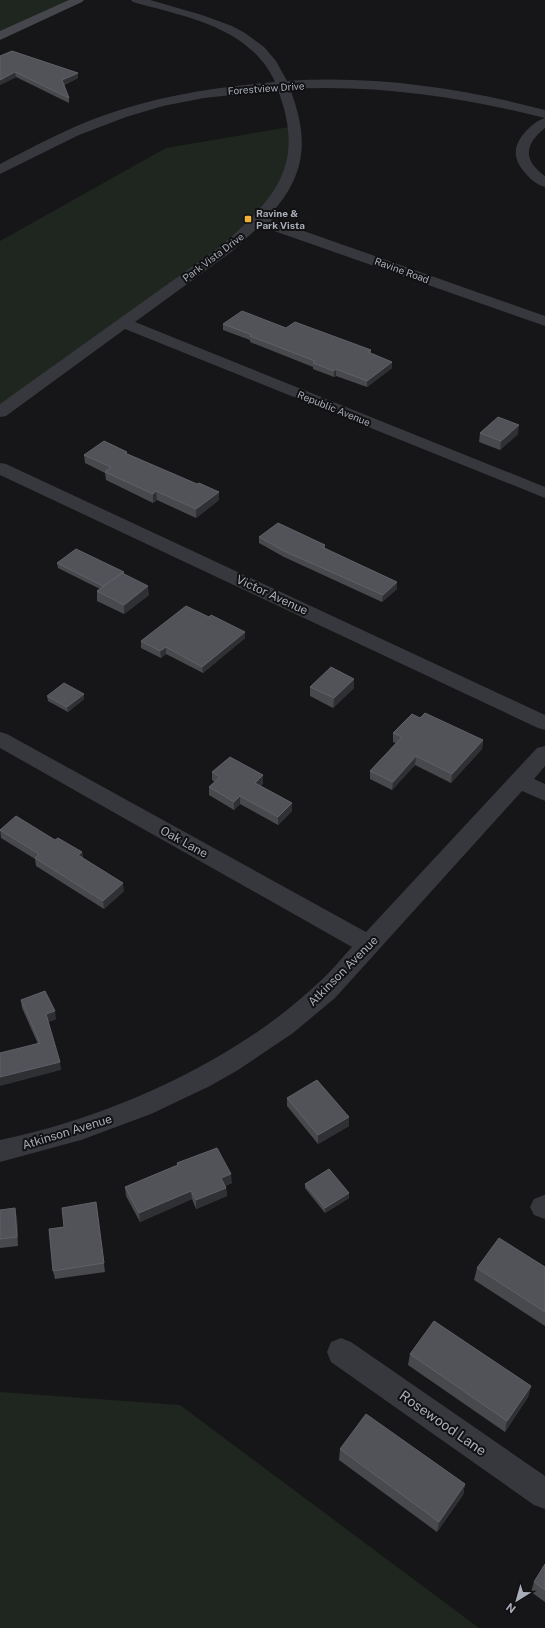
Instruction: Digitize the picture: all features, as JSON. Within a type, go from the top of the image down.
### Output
[{"type":"street","points":[[0,36],[78,0]]},
{"type":"street","name":"Park Vista Drive","points":[[0,412],[226,249],[258,220],[272,204],[284,187],[291,171],[295,156],[295,126],[283,86],[274,65],[268,57],[253,43],[232,31],[213,23],[137,0]]},
{"type":"street","name":"Forestview Drive","points":[[0,170],[60,139],[86,127],[121,114],[208,94],[283,86],[358,85],[417,89],[490,100],[545,114]]},
{"type":"street","points":[[545,122],[528,136],[522,147],[522,155],[528,168],[545,183]]},
{"type":"street","name":"Ravine Road","points":[[258,220],[545,321]]},
{"type":"street","name":"Republic Avenue","points":[[123,323],[545,493]]},
{"type":"street","name":"Victor Avenue","points":[[0,468],[545,723]]},
{"type":"street","name":"Oak Lane","points":[[0,739],[368,945]]},
{"type":"street","name":"Atkinson Avenue","points":[[0,1151],[74,1132],[141,1108],[196,1082],[246,1053],[285,1026],[326,991],[545,753]]},
{"type":"street","points":[[520,781],[545,794]]},
{"type":"street","name":"Rosewood Lane","points":[[341,1352],[545,1494]]},
{"type":"shaded area","points":[[0,0],[78,0],[0,36]]},
{"type":"shaded area","points":[[295,126],[295,156],[258,220],[0,412],[0,241],[166,148]]},
{"type":"shaded area","points":[[0,1392],[180,1405],[479,1628],[0,1628]]},
{"type":"building","points":[[12,51],[78,73],[62,80],[69,98],[15,72],[0,80],[0,56]]},
{"type":"building","points":[[242,311],[286,328],[295,322],[371,350],[368,352],[392,362],[367,381],[336,369],[334,371],[313,363],[315,361],[223,324]]},
{"type":"building","points":[[498,417],[519,425],[501,441],[480,433]]},
{"type":"building","points":[[104,441],[127,452],[125,453],[219,492],[196,509],[156,491],[153,494],[105,472],[111,467],[84,455]]},
{"type":"building","points":[[278,523],[325,545],[322,547],[397,582],[383,595],[284,551],[259,537]]},
{"type":"building","points":[[76,549],[124,572],[103,586],[57,563]]},
{"type":"building","points":[[122,573],[148,586],[124,605],[97,591]]},
{"type":"building","points":[[186,606],[209,617],[211,615],[245,632],[202,667],[166,647],[160,651],[141,641]]},
{"type":"building","points":[[331,667],[354,679],[334,698],[310,687]]},
{"type":"building","points":[[64,683],[84,694],[67,707],[47,696]]},
{"type":"building","points":[[425,713],[483,740],[452,774],[416,756],[393,782],[370,771],[402,737],[393,733],[412,714],[420,718]]},
{"type":"building","points":[[230,757],[263,775],[255,783],[292,803],[278,817],[240,796],[234,802],[209,787],[220,777],[212,772]]},
{"type":"building","points":[[16,816],[55,840],[58,838],[82,852],[78,855],[123,883],[103,901],[35,858],[39,854],[0,830]]},
{"type":"building","points":[[45,991],[55,1011],[46,1014],[60,1062],[0,1077],[0,1053],[40,1043],[21,1000]]},
{"type":"building","points":[[317,1080],[349,1117],[318,1135],[287,1098]]},
{"type":"building","points":[[217,1148],[231,1174],[221,1178],[226,1188],[196,1200],[191,1191],[139,1213],[125,1187],[178,1165],[177,1163]]},
{"type":"building","points":[[329,1169],[349,1193],[325,1208],[305,1184]]},
{"type":"building","points":[[96,1202],[104,1263],[53,1271],[49,1229],[64,1227],[62,1208]]},
{"type":"building","points":[[15,1208],[17,1237],[0,1239],[0,1210]]},
{"type":"building","points":[[499,1238],[545,1267],[545,1312],[477,1268]]},
{"type":"building","points":[[434,1321],[531,1386],[507,1421],[410,1354]]},
{"type":"building","points":[[366,1414],[465,1484],[439,1522],[340,1449]]},
{"type":"building","points":[[545,1564],[545,1590],[534,1582]]},
{"type":"place","name":"Ravine & Park Vista","points":[[248,219]]}]
